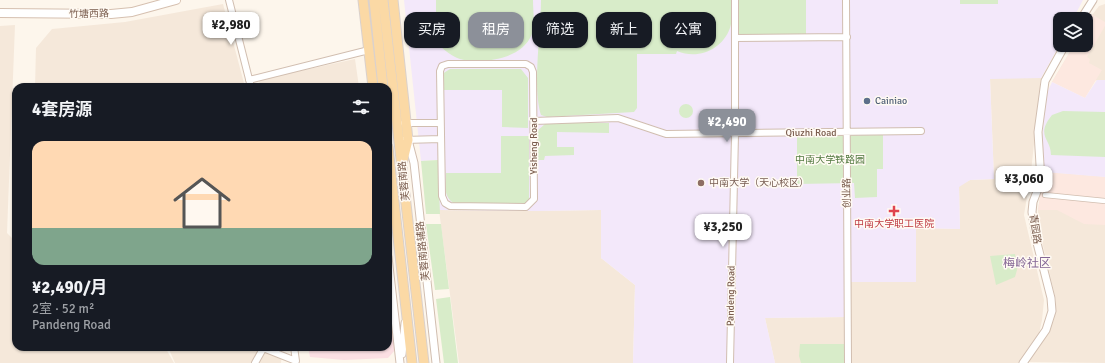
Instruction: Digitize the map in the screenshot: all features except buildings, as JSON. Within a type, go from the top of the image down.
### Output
[{"type":"main road","name":"竹塘西路","points":[[0,9],[106,10],[161,0]]},
{"type":"main road","name":"竹塘西路","points":[[0,13],[111,14],[132,12],[176,0]]},
{"type":"main road","points":[[363,0],[373,83]]},
{"type":"main road","points":[[374,0],[383,83]]},
{"type":"main road","name":"芙蓉南路","points":[[383,0],[391,83]]},
{"type":"main road","points":[[393,0],[408,140],[402,165]]},
{"type":"main road","name":"芙蓉南路","points":[[392,89],[424,363]]},
{"type":"main road","name":"芙蓉南路","points":[[392,186],[412,363]]},
{"type":"main road","points":[[392,201],[394,206]]},
{"type":"street","points":[[229,0],[250,83]]},
{"type":"street","name":"Pandeng Road","points":[[730,363],[735,134],[735,0]]},
{"type":"street","name":"创业路","points":[[846,0],[848,363]]},
{"type":"street","points":[[1085,12],[1093,0]]},
{"type":"street","points":[[735,38],[847,37]]},
{"type":"street","points":[[249,80],[369,50]]},
{"type":"street","name":"青园路","points":[[1023,363],[1049,323],[1052,311],[1051,298],[1036,239],[1032,212],[1033,202],[1041,181],[1038,132],[1045,81],[1061,52]]},
{"type":"street","name":"Yisheng Road","points":[[448,64],[526,64],[531,67],[533,72],[534,121],[534,199],[526,207],[450,206],[445,203],[442,196],[440,123],[440,71],[442,66],[448,64]]},
{"type":"street","name":"Qiuzhi Road","points":[[534,121],[618,118],[666,134],[922,131]]},
{"type":"street","points":[[397,123],[440,123]]},
{"type":"street","points":[[399,140],[441,139]]},
{"type":"street","name":"芙蓉南路辅路","points":[[408,140],[414,163],[436,363]]},
{"type":"street","points":[[1045,195],[1105,201]]},
{"type":"street","points":[[392,290],[401,363]]},
{"type":"street","points":[[401,363],[406,311]]},
{"type":"street","points":[[255,363],[261,351]]},
{"type":"street","points":[[270,351],[298,362]]},
{"type":"street","points":[[295,351],[298,362]]},
{"type":"shaded area","name":"中南大学（天心校区）","points":[[404,0],[1083,0],[1077,12],[1053,12],[1053,52],[1056,52],[1041,78],[990,79],[994,179],[970,180],[959,187],[960,229],[916,228],[916,282],[849,282],[848,317],[765,318],[775,363],[633,363],[635,285],[601,258],[601,210],[439,210],[438,160],[421,161],[409,48],[460,48],[460,12],[405,12]]},
{"type":"shaded area","points":[[223,4],[244,83],[35,83],[36,48],[52,29],[125,22]]},
{"type":"shaded area","points":[[1105,4],[1105,80],[1052,82],[1070,52],[1093,52],[1093,14],[1099,6]]},
{"type":"shaded area","points":[[1093,15],[1105,22],[1105,26],[1093,47]]},
{"type":"shaded area","points":[[15,25],[7,233],[12,238],[12,351],[167,351],[174,363],[0,363],[0,26]]},
{"type":"shaded area","points":[[1070,52],[1090,52],[1087,57],[1090,59],[1089,63],[1102,70],[1085,98],[1052,82]]},
{"type":"shaded area","points":[[355,59],[358,83],[259,83],[259,80]]},
{"type":"shaded area","points":[[990,78],[1041,78],[1031,172],[1024,215],[1044,300],[1039,334],[1020,363],[775,363],[765,318],[848,317],[848,282],[916,228],[960,229],[959,186],[970,180],[994,179]]},
{"type":"shaded area","points":[[1097,80],[1105,80],[1105,177],[1044,172],[1042,137],[1047,93],[1052,82],[1085,98]]},
{"type":"shaded area","points":[[1044,172],[1105,177],[1105,363],[1027,362],[1054,320],[1056,300],[1039,229],[1038,210]]},
{"type":"shaded area","points":[[1044,172],[1105,177],[1105,225],[1084,224],[1057,210],[1038,210]]},
{"type":"shaded area","points":[[439,210],[601,210],[601,258],[635,285],[633,363],[459,363]]},
{"type":"shaded area","points":[[392,325],[395,350],[388,358],[344,360],[310,357],[309,351],[392,351]]},
{"type":"shaded area","points":[[170,351],[282,352],[281,363],[175,363]]},
{"type":"green space","points":[[436,0],[533,0],[532,34],[524,45],[524,12],[468,12],[468,48],[521,48],[503,58],[483,61],[464,60],[442,48],[460,48],[460,12],[436,12]]},
{"type":"green space","points":[[541,0],[731,0],[732,14],[730,28],[726,36],[716,46],[716,12],[660,12],[660,48],[713,48],[708,51],[693,54],[677,51],[676,54],[637,54],[637,108],[634,112],[547,117],[541,115],[538,104],[537,75],[539,48],[588,48],[588,12],[541,12]]},
{"type":"green space","points":[[737,0],[806,0],[806,34],[738,35]]},
{"type":"green space","points":[[960,0],[998,0],[998,4],[960,4]]},
{"type":"green space","points":[[450,69],[521,69],[528,78],[528,128],[502,127],[502,90],[442,90],[442,74]]},
{"type":"green space","points":[[686,104],[691,106],[693,111],[691,116],[686,118],[681,116],[679,111],[681,106]]},
{"type":"green space","points":[[1063,111],[1105,112],[1105,157],[1051,155],[1044,132],[1045,128],[1052,115]]},
{"type":"green space","points":[[609,123],[609,133],[557,132],[557,147],[574,147],[574,155],[545,156],[544,160],[538,160],[537,131],[545,124]]},
{"type":"green space","name":"中南大学铁路园","points":[[883,135],[883,169],[877,169],[877,197],[855,198],[854,183],[797,184],[797,136]]},
{"type":"green space","points":[[501,136],[529,136],[529,200],[524,205],[456,205],[447,195],[445,187],[446,173],[501,173]]},
{"type":"green space","points":[[438,160],[440,214],[426,214],[421,161]]},
{"type":"green space","points":[[426,224],[441,224],[449,289],[435,290]]},
{"type":"green space","points":[[1015,254],[1017,270],[1015,277],[996,285],[990,256]]},
{"type":"green space","points":[[450,297],[458,363],[444,363],[436,299]]},
{"type":"green space","points":[[800,344],[845,344],[845,363],[801,363],[799,356]]},
{"type":"place","name":"Cainiao","points":[[867,101]]},
{"type":"place","name":"中南大学（天心校区）","points":[[701,183]]},
{"type":"place","name":"中南大学职工医院","points":[[894,211]]},
{"type":"district","name":"梅岭社区","points":[[1027,263]]}]
